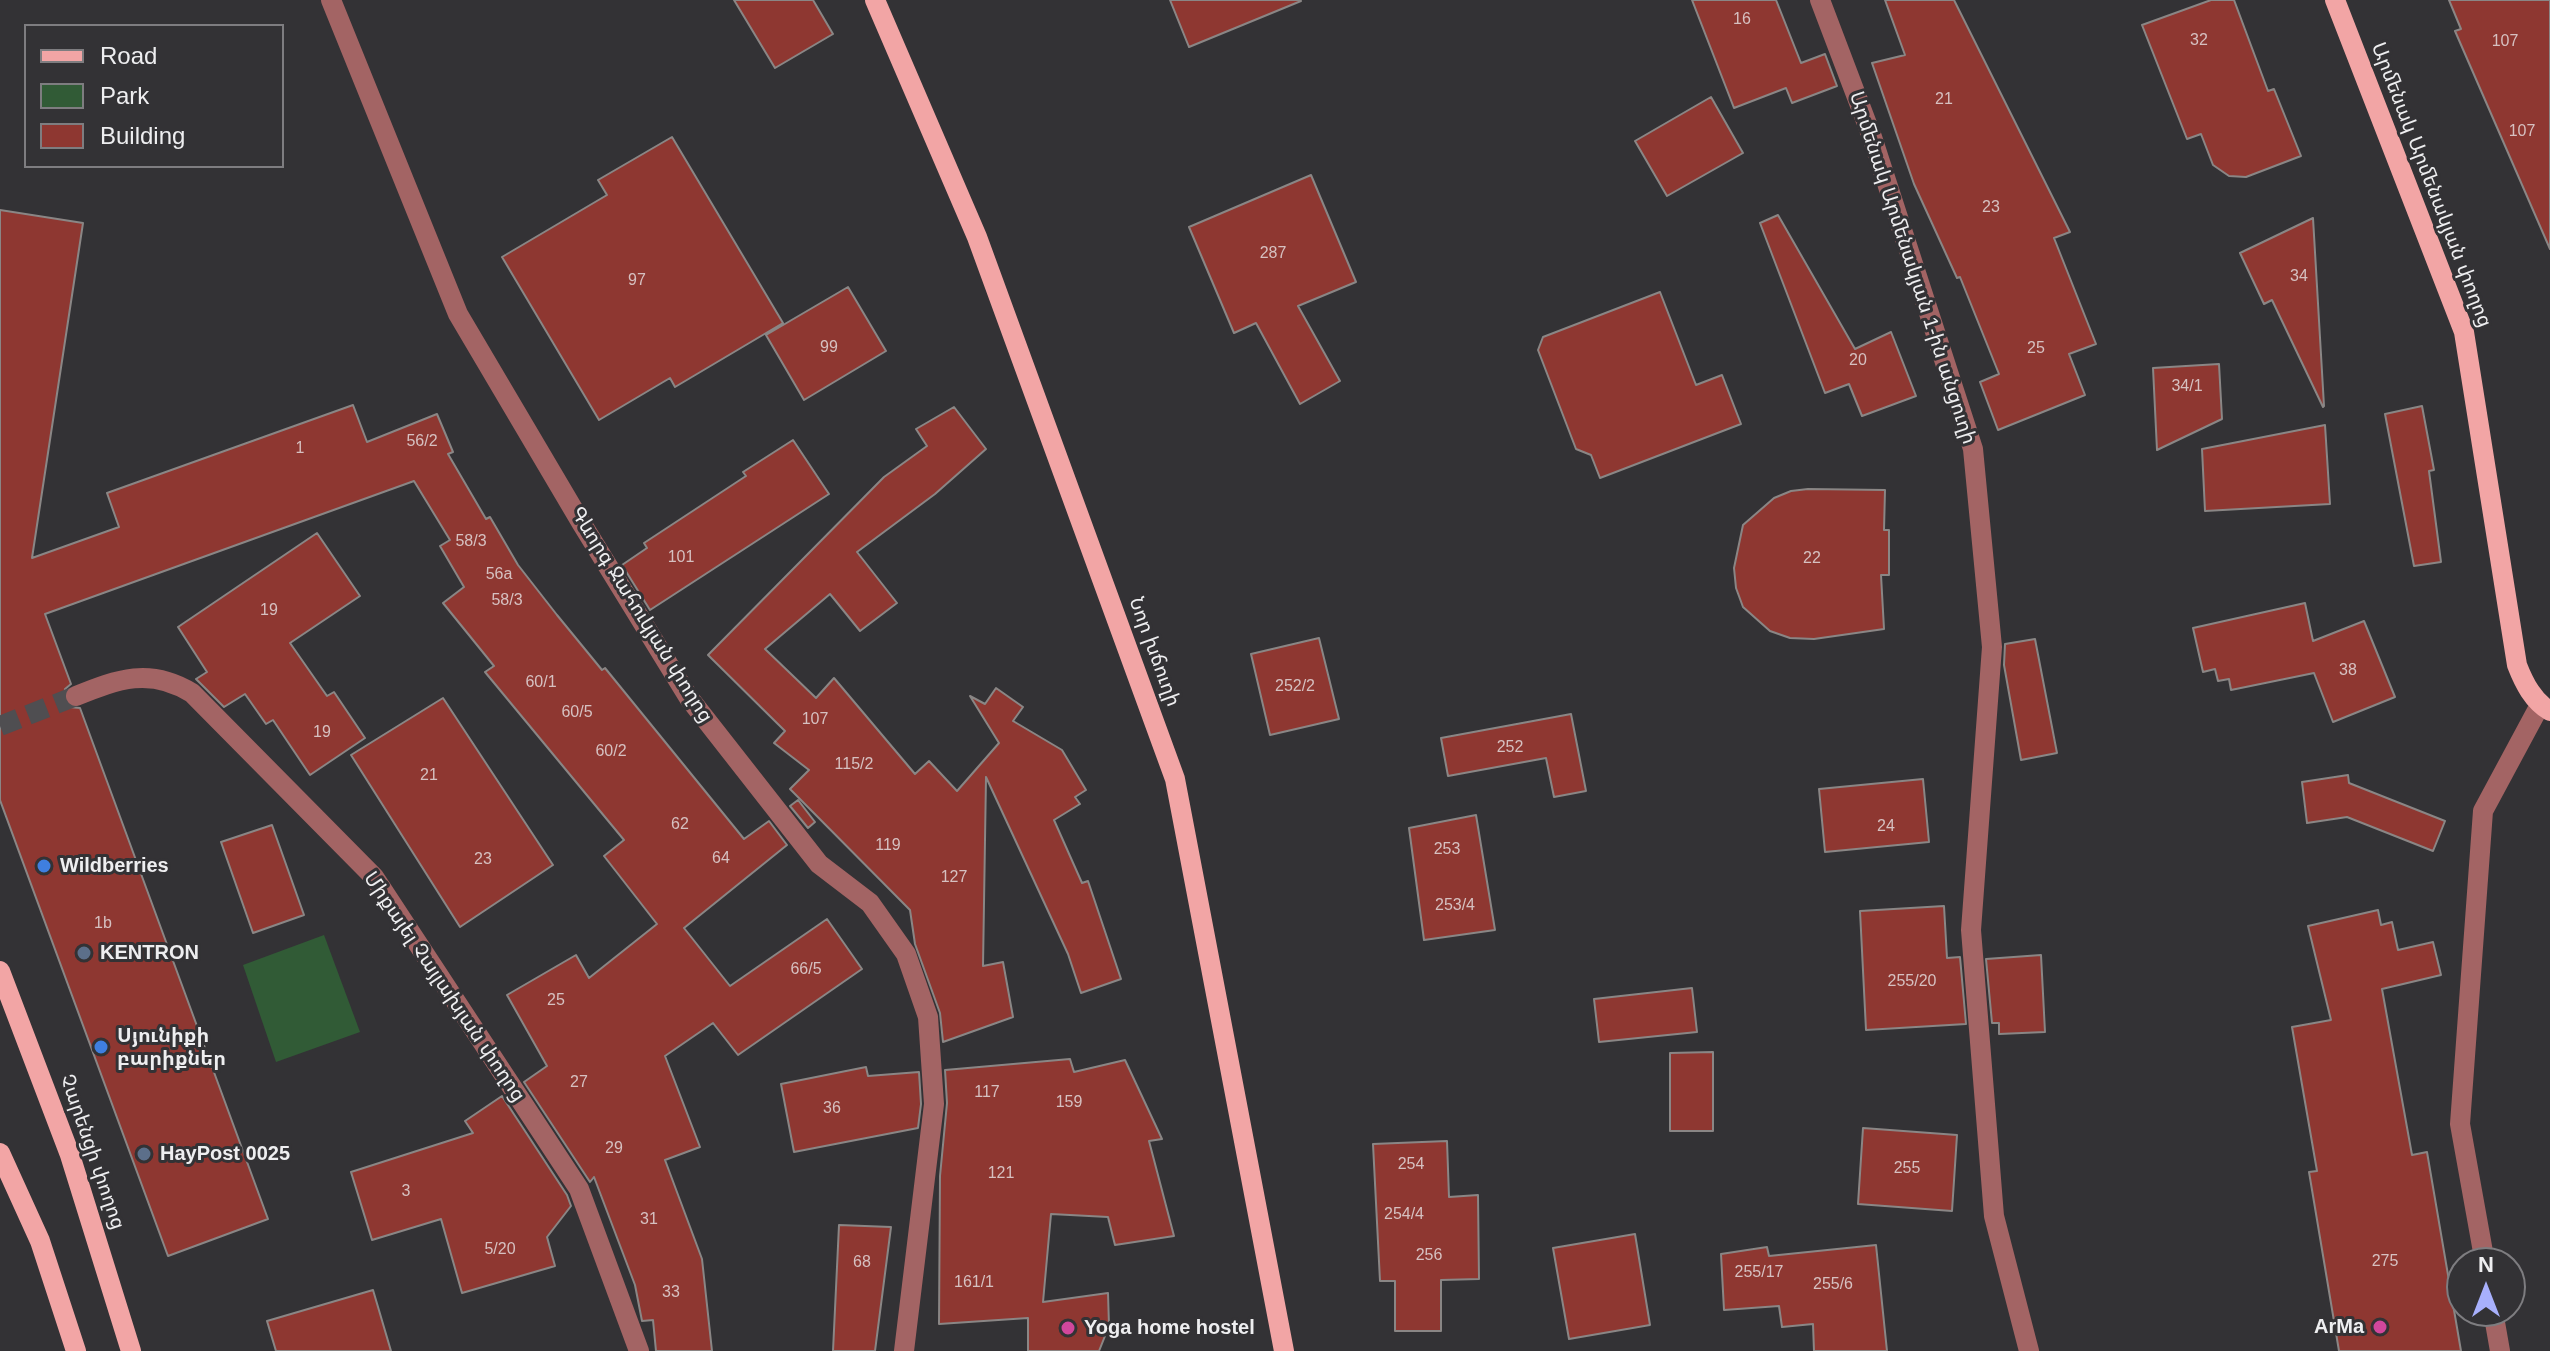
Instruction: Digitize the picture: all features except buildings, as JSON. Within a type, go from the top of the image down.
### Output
[{"type":"main road","name":"Նոր խճուղի","points":[[875,0],[977,237],[1175,779],[1284,1351]]},
{"type":"main road","name":"Արմենակ Արմենակյան փողոց","points":[[2335,0],[2464,332],[2517,665],[2545,708]]},
{"type":"main road","name":"Չարենցի փողոց","points":[[0,971],[70,1155],[131,1351]]},
{"type":"main road","points":[[0,1153],[8,1193],[40,1241],[76,1351]]},
{"type":"street","name":"Գևորգ Ջահուկյան փողոց","points":[[331,0],[458,314],[582,524],[689,698],[819,864],[870,903],[906,954],[928,1017],[934,1104],[904,1351]]},
{"type":"street","name":"Արմենակ Արմենակյան 1-ին անցուղի","points":[[1820,0],[1872,137],[1973,449],[1992,647],[1971,930],[1994,1216],[2029,1351]]},
{"type":"street","name":"Միքայել Չայլախյան փողոց","points":[[76,696],[126,678],[153,678],[183,687],[374,877],[579,1189],[639,1351]]},
{"type":"street","points":[[2482,1247],[2460,1124],[2483,811],[2545,708]]},
{"type":"street","points":[[2496,1327],[2500,1351]]},
{"type":"green space","points":[[324,935],[360,1032],[276,1062],[243,965]]},
{"type":"tunnel","points":[[0,726],[76,696]]},
{"type":"place","name":"Wildberries","points":[[44,866]]},
{"type":"place","name":"KENTRON","points":[[84,953]]},
{"type":"place","name":"Սյունիքի բարիքներ","points":[[101,1047]]},
{"type":"place","name":"HayPost 0025","points":[[144,1154]]},
{"type":"place","name":"ArMa","points":[[2380,1327]]},
{"type":"place","name":"Yoga home hostel","points":[[1068,1328]]}]
